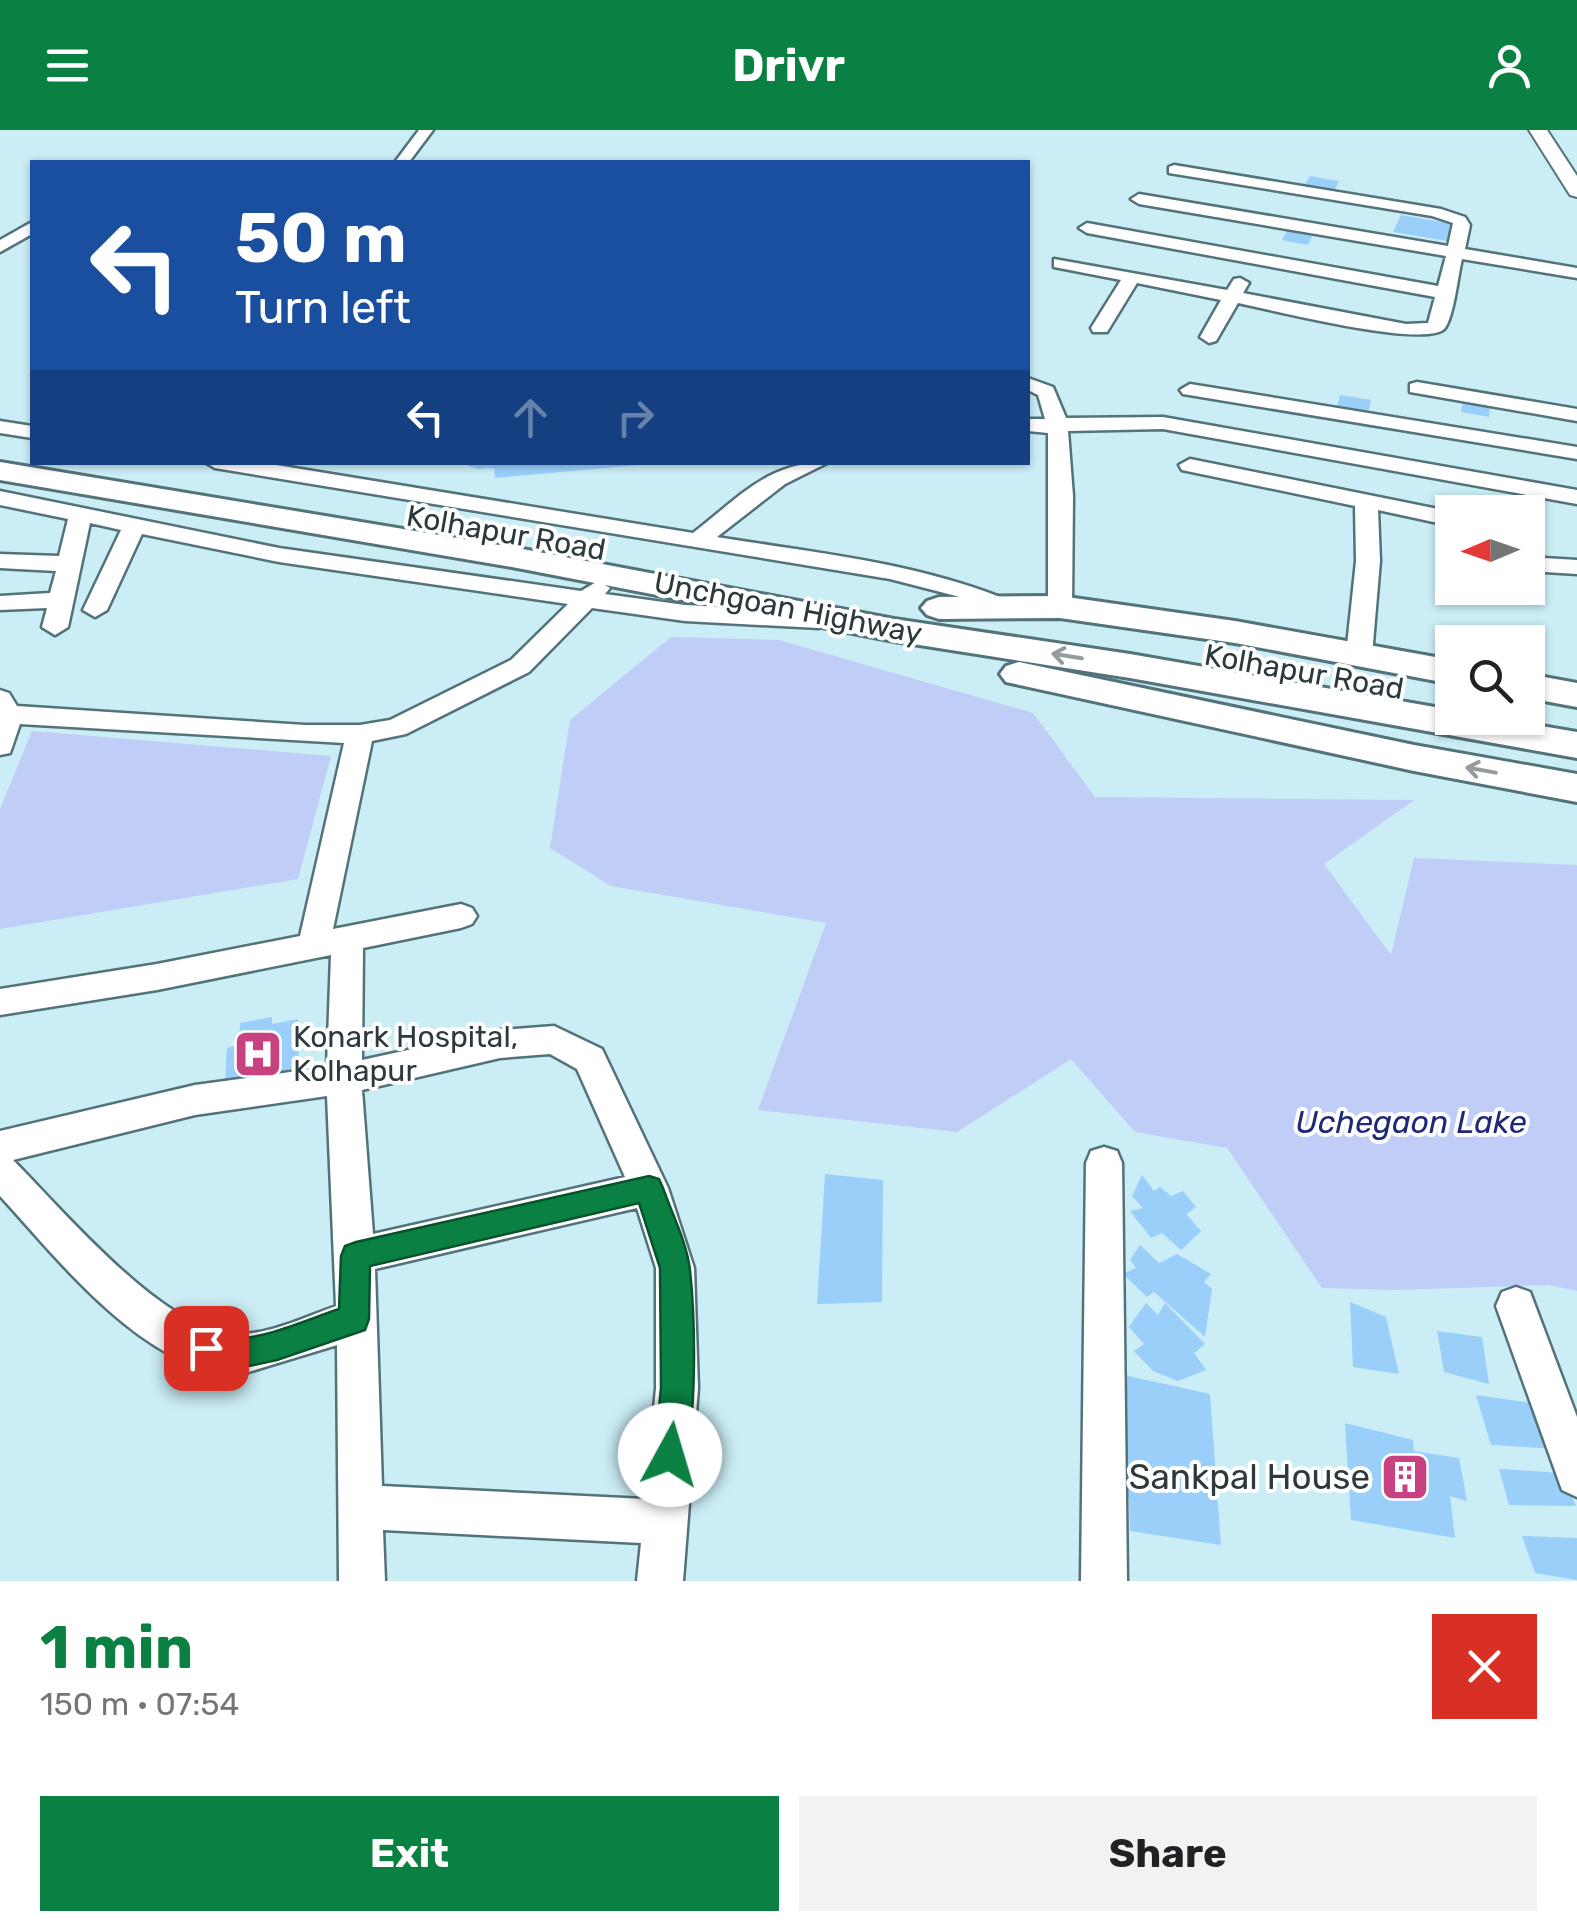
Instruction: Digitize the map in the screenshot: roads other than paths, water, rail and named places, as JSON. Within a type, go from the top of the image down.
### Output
[{"type":"highway","points":[[0,446],[30,452]]},
{"type":"highway","name":"Kolhapur Road","points":[[107,465],[1435,695]]},
{"type":"highway","name":"Unchgoan Highway","points":[[0,471],[599,587],[848,621],[1130,666],[1577,745]]},
{"type":"highway","points":[[939,608],[1060,608],[1435,669]]},
{"type":"highway","points":[[894,630],[937,655],[1097,692],[1577,788]]},
{"type":"highway","points":[[1545,689],[1577,695]]},
{"type":"highway","points":[[1545,714],[1577,719]]},
{"type":"main road","points":[[1538,130],[1577,190]]},
{"type":"street","points":[[404,160],[426,130]]},
{"type":"street","points":[[1060,263],[1418,331],[1437,326],[1462,225],[1448,215],[1174,170]]},
{"type":"street","points":[[1209,337],[1285,188]]},
{"type":"street","points":[[1139,199],[1577,274]]},
{"type":"street","points":[[0,246],[30,228]]},
{"type":"street","points":[[1087,228],[1445,293]]},
{"type":"street","points":[[1100,328],[1132,278]]},
{"type":"street","points":[[1030,385],[1045,389],[1050,396],[1056,425],[1062,504],[1060,608]]},
{"type":"street","points":[[1417,388],[1577,415]]},
{"type":"street","points":[[1190,390],[1577,453]]},
{"type":"street","points":[[1506,495],[1513,404]]},
{"type":"street","points":[[1030,425],[1163,422],[1577,497]]},
{"type":"street","points":[[0,427],[30,432]]},
{"type":"street","points":[[234,465],[908,576],[969,592],[1006,608]]},
{"type":"street","points":[[700,540],[776,479],[811,465]]},
{"type":"street","points":[[1190,465],[1435,516]]},
{"type":"street","points":[[0,498],[280,555],[599,587]]},
{"type":"street","points":[[1359,655],[1368,560],[1366,502]]},
{"type":"street","points":[[55,627],[81,512]]},
{"type":"street","points":[[95,610],[136,523]]},
{"type":"street","points":[[0,560],[70,564]]},
{"type":"street","points":[[1545,565],[1577,567]]},
{"type":"street","points":[[0,746],[4,707],[360,734],[396,728],[520,666],[599,587]]},
{"type":"street","points":[[0,603],[62,600]]},
{"type":"street","points":[[360,734],[331,943],[356,1256],[354,1319],[362,1581]]},
{"type":"street","points":[[0,1002],[157,978],[462,916]]},
{"type":"street","points":[[0,1146],[196,1100],[344,1078],[448,1053],[554,1040],[590,1058],[649,1188],[675,1268],[677,1388],[660,1581]]},
{"type":"street","points":[[1104,1162],[1104,1581]]},
{"type":"street","points":[[0,1170],[128,1300],[181,1340],[231,1355],[277,1345],[354,1319]]},
{"type":"street","points":[[356,1256],[649,1188]]},
{"type":"street","points":[[1516,1306],[1577,1475]]},
{"type":"street","points":[[362,1507],[664,1522]]},
{"type":"water","name":"Uchegaon Lake","points":[[671,637],[779,640],[1033,713],[1095,797],[1414,800],[1324,864],[1391,955],[1414,858],[1577,865],[1577,1291],[1549,1285],[1322,1288],[1227,1148],[1135,1132],[1071,1059],[957,1132],[758,1110],[826,923],[611,886],[550,848],[570,720]]},
{"type":"water","points":[[32,731],[331,756],[298,879],[0,929],[0,809]]},
{"type":"place","name":"Konark Hospital, Kolhapur","points":[[258,1054]]},
{"type":"place","name":"Sankpal House","points":[[1405,1477]]}]
